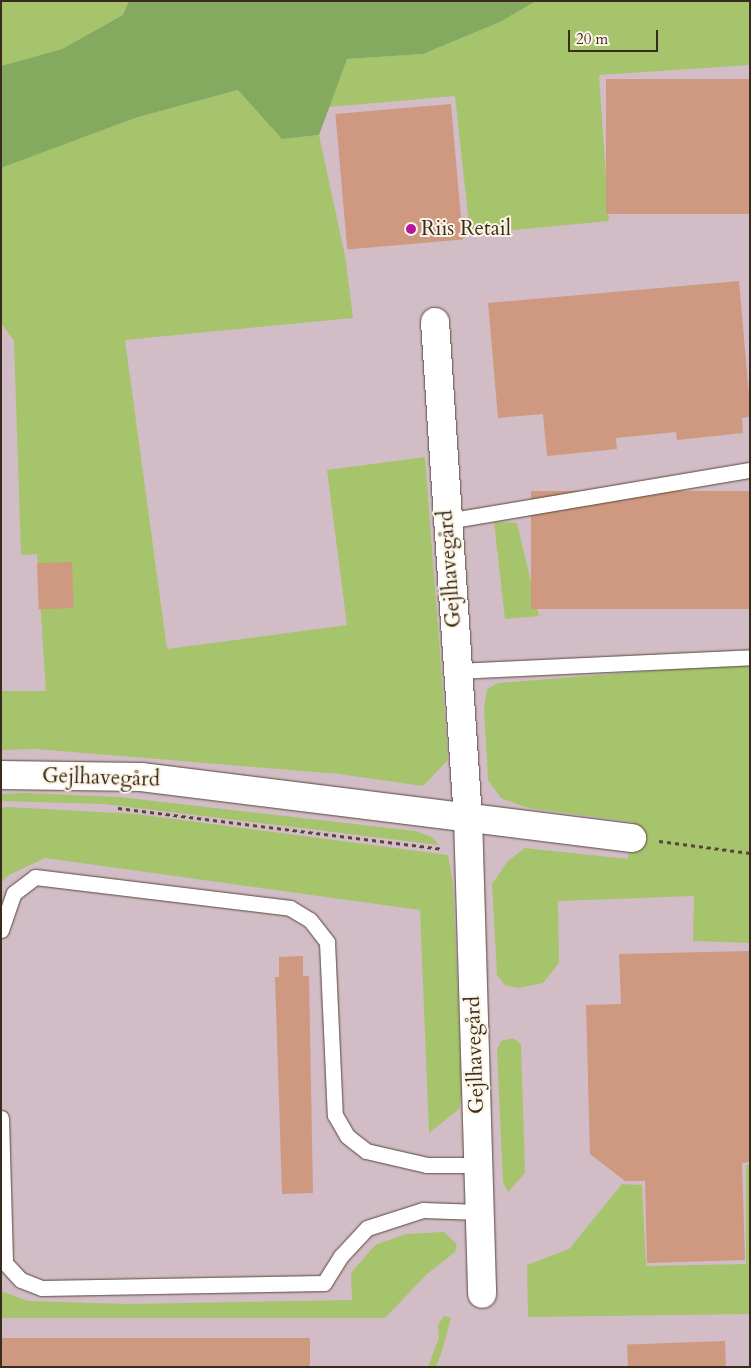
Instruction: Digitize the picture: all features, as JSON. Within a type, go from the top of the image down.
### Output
[{"type":"street","name":"Gejlhavegård","points":[[436,322],[447,521],[468,817],[482,1294]]},
{"type":"street","name":"Gejlhavegård","points":[[1,775],[141,777],[632,838]]},
{"type":"lane","points":[[447,521],[750,470]]},
{"type":"lane","points":[[458,671],[750,657]]},
{"type":"lane","points":[[1,930],[14,893],[35,877],[290,908],[310,920],[327,942],[335,1115],[347,1136],[366,1150],[427,1165],[478,1165]]},
{"type":"lane","points":[[1,1118],[5,1263],[21,1280],[42,1288],[324,1283],[341,1256],[367,1228],[423,1210],[479,1212]]},
{"type":"path","points":[[116,808],[469,853]]},
{"type":"path","points":[[632,838],[750,853]]},
{"type":"shaded area","points":[[1,1],[750,1],[750,1367],[1,1367]]},
{"type":"green space","points":[[1,1],[129,1],[123,15],[62,49],[1,66]]},
{"type":"green space","points":[[129,1],[536,1],[500,22],[423,54],[347,59],[319,135],[282,139],[238,90],[135,118],[1,168],[1,66],[62,49],[123,15]]},
{"type":"green space","points":[[536,1],[750,1],[750,65],[599,75],[609,221],[470,234],[455,96],[329,107],[347,59],[423,54],[500,22]]},
{"type":"green space","points":[[239,90],[282,139],[319,135],[345,256],[353,318],[125,340],[167,649],[347,625],[327,470],[425,457],[448,760],[423,786],[339,774],[36,749],[1,750],[1,691],[46,691],[37,554],[21,555],[14,341],[1,323],[1,168],[135,118]]},
{"type":"green space","points":[[494,522],[517,523],[539,616],[505,619]]},
{"type":"green space","points":[[750,663],[750,943],[693,941],[694,896],[558,901],[559,963],[543,983],[518,988],[505,985],[497,975],[492,884],[508,861],[525,848],[628,859],[633,822],[528,808],[501,798],[488,780],[484,708],[487,689],[498,683]]},
{"type":"green space","points":[[25,793],[119,797],[415,831],[432,837],[439,845],[104,804],[1,801],[1,794]]},
{"type":"green space","points":[[1,808],[136,814],[448,855],[453,884],[462,1092],[459,1109],[429,1133],[420,910],[45,858],[7,876],[1,883]]},
{"type":"green space","points":[[513,1038],[521,1044],[525,1173],[508,1192],[503,1182],[497,1050],[501,1041]]},
{"type":"green space","points":[[746,1165],[750,1165],[750,1314],[528,1317],[527,1265],[569,1249],[622,1184],[642,1185],[646,1266],[746,1264]]},
{"type":"green space","points":[[444,1232],[457,1244],[455,1252],[426,1275],[385,1318],[1,1318],[1,1291],[28,1301],[127,1304],[352,1300],[351,1273],[375,1245],[406,1234]]},
{"type":"green space","points":[[444,1316],[451,1318],[442,1351],[436,1367],[428,1367],[439,1338],[438,1325]]},
{"type":"building","points":[[606,79],[750,79],[750,214],[606,214]]},
{"type":"building","points":[[451,104],[463,239],[347,250],[335,114]]},
{"type":"building","points":[[739,281],[750,407],[750,417],[742,418],[743,433],[677,440],[676,432],[616,438],[617,449],[547,456],[543,414],[498,418],[488,303]]},
{"type":"building","points":[[531,491],[750,491],[750,609],[531,609]]},
{"type":"building","points":[[72,562],[74,608],[39,609],[37,563]]},
{"type":"building","points":[[750,951],[750,1162],[742,1163],[745,1260],[647,1263],[645,1181],[625,1181],[590,1154],[586,1005],[621,1004],[619,954]]},
{"type":"building","points":[[303,956],[303,976],[309,976],[313,1193],[282,1194],[275,977],[279,977],[279,957]]},
{"type":"building","points":[[1,1338],[310,1338],[310,1367],[1,1367]]},
{"type":"building","points":[[725,1341],[726,1367],[628,1367],[627,1344]]},
{"type":"place","name":"Riis Retail","points":[[411,229]]}]
